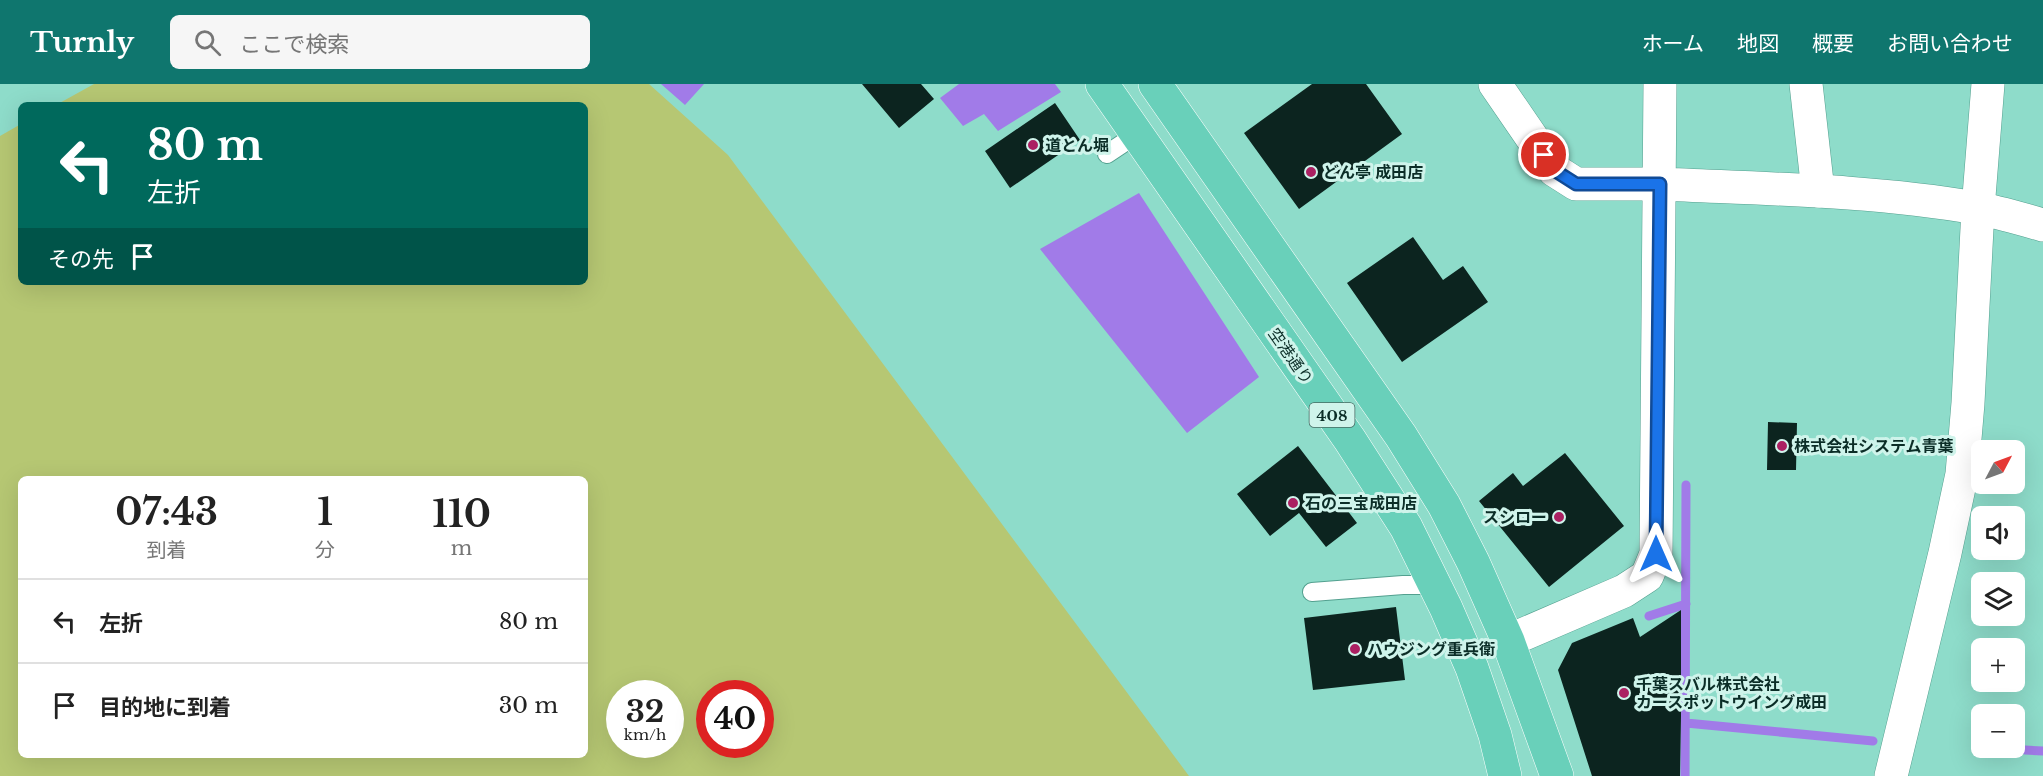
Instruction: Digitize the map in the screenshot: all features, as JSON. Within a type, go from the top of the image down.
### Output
[{"type":"highway","name":"空港通り","points":[[1102,84],[1350,440],[1406,527],[1472,668],[1495,735],[1505,776]]},
{"type":"highway","name":"408","points":[[1155,84],[1401,436],[1444,505],[1473,562],[1508,641],[1557,776]]},
{"type":"street","points":[[1495,84],[1554,170],[1576,184],[1660,184],[1818,191],[1930,201],[1978,209],[2043,225]]},
{"type":"street","points":[[1508,641],[1624,591],[1647,576],[1656,554],[1660,84]]},
{"type":"street","points":[[1806,84],[1818,191]]},
{"type":"street","points":[[1891,776],[1962,474],[1968,403],[1979,185],[1988,84]]},
{"type":"lane","points":[[1107,154],[1137,134]]},
{"type":"lane","points":[[1312,592],[1403,585],[1435,585]]},
{"type":"green space","points":[[94,84],[649,84],[728,155],[1189,776],[0,776],[0,136],[18,126],[18,285],[588,285],[588,102],[61,102]]},
{"type":"shaded area","points":[[661,84],[704,84],[685,105]]},
{"type":"shaded area","points":[[959,84],[1055,84],[1061,92],[998,131],[984,114],[963,126],[940,98]]},
{"type":"shaded area","points":[[1139,193],[1259,377],[1187,433],[1040,249]]},
{"type":"building","points":[[862,84],[921,84],[934,99],[899,128]]},
{"type":"building","name":"どん亭 成田店","points":[[1312,84],[1366,84],[1402,134],[1299,209],[1244,133]]},
{"type":"building","name":"道とん堀","points":[[1055,103],[1080,140],[1010,188],[985,151]]},
{"type":"building","points":[[1413,237],[1443,280],[1463,266],[1488,302],[1402,362],[1347,283]]},
{"type":"building","name":"株式会社システム青葉","points":[[1768,422],[1797,423],[1796,470],[1767,470]]},
{"type":"building","name":"石の三宝成田店","points":[[1298,446],[1357,523],[1326,547],[1299,513],[1270,536],[1237,494]]},
{"type":"building","points":[[1565,453],[1624,526],[1549,587],[1479,501],[1513,473],[1523,486]]},
{"type":"building","name":"ハウジング重兵衛","points":[[1396,607],[1405,680],[1313,690],[1304,618]]},
{"type":"building","name":"千葉スバル株式会社 カースポットウイング成田","points":[[1681,610],[1680,776],[1592,776],[1558,670],[1572,643],[1633,618],[1640,637]]},
{"type":"waterway","points":[[1685,776],[1686,485]]},
{"type":"waterway","points":[[1649,616],[1686,604]]},
{"type":"waterway","points":[[1686,723],[1873,741]]},
{"type":"waterway","points":[[2025,750],[2043,751]]},
{"type":"place","name":"道とん堀","points":[[1033,145]]},
{"type":"place","name":"どん亭 成田店","points":[[1311,172]]},
{"type":"place","name":"株式会社システム青葉","points":[[1782,446]]},
{"type":"place","name":"石の三宝成田店","points":[[1293,503]]},
{"type":"place","name":"スシロー","points":[[1559,517]]},
{"type":"place","name":"ハウジング重兵衛","points":[[1355,649]]},
{"type":"place","name":"千葉スバル株式会社 カースポットウイング成田","points":[[1624,693]]},
{"type":"route","points":[[1544,155],[1554,170],[1576,184],[1660,184],[1656,554]]}]
